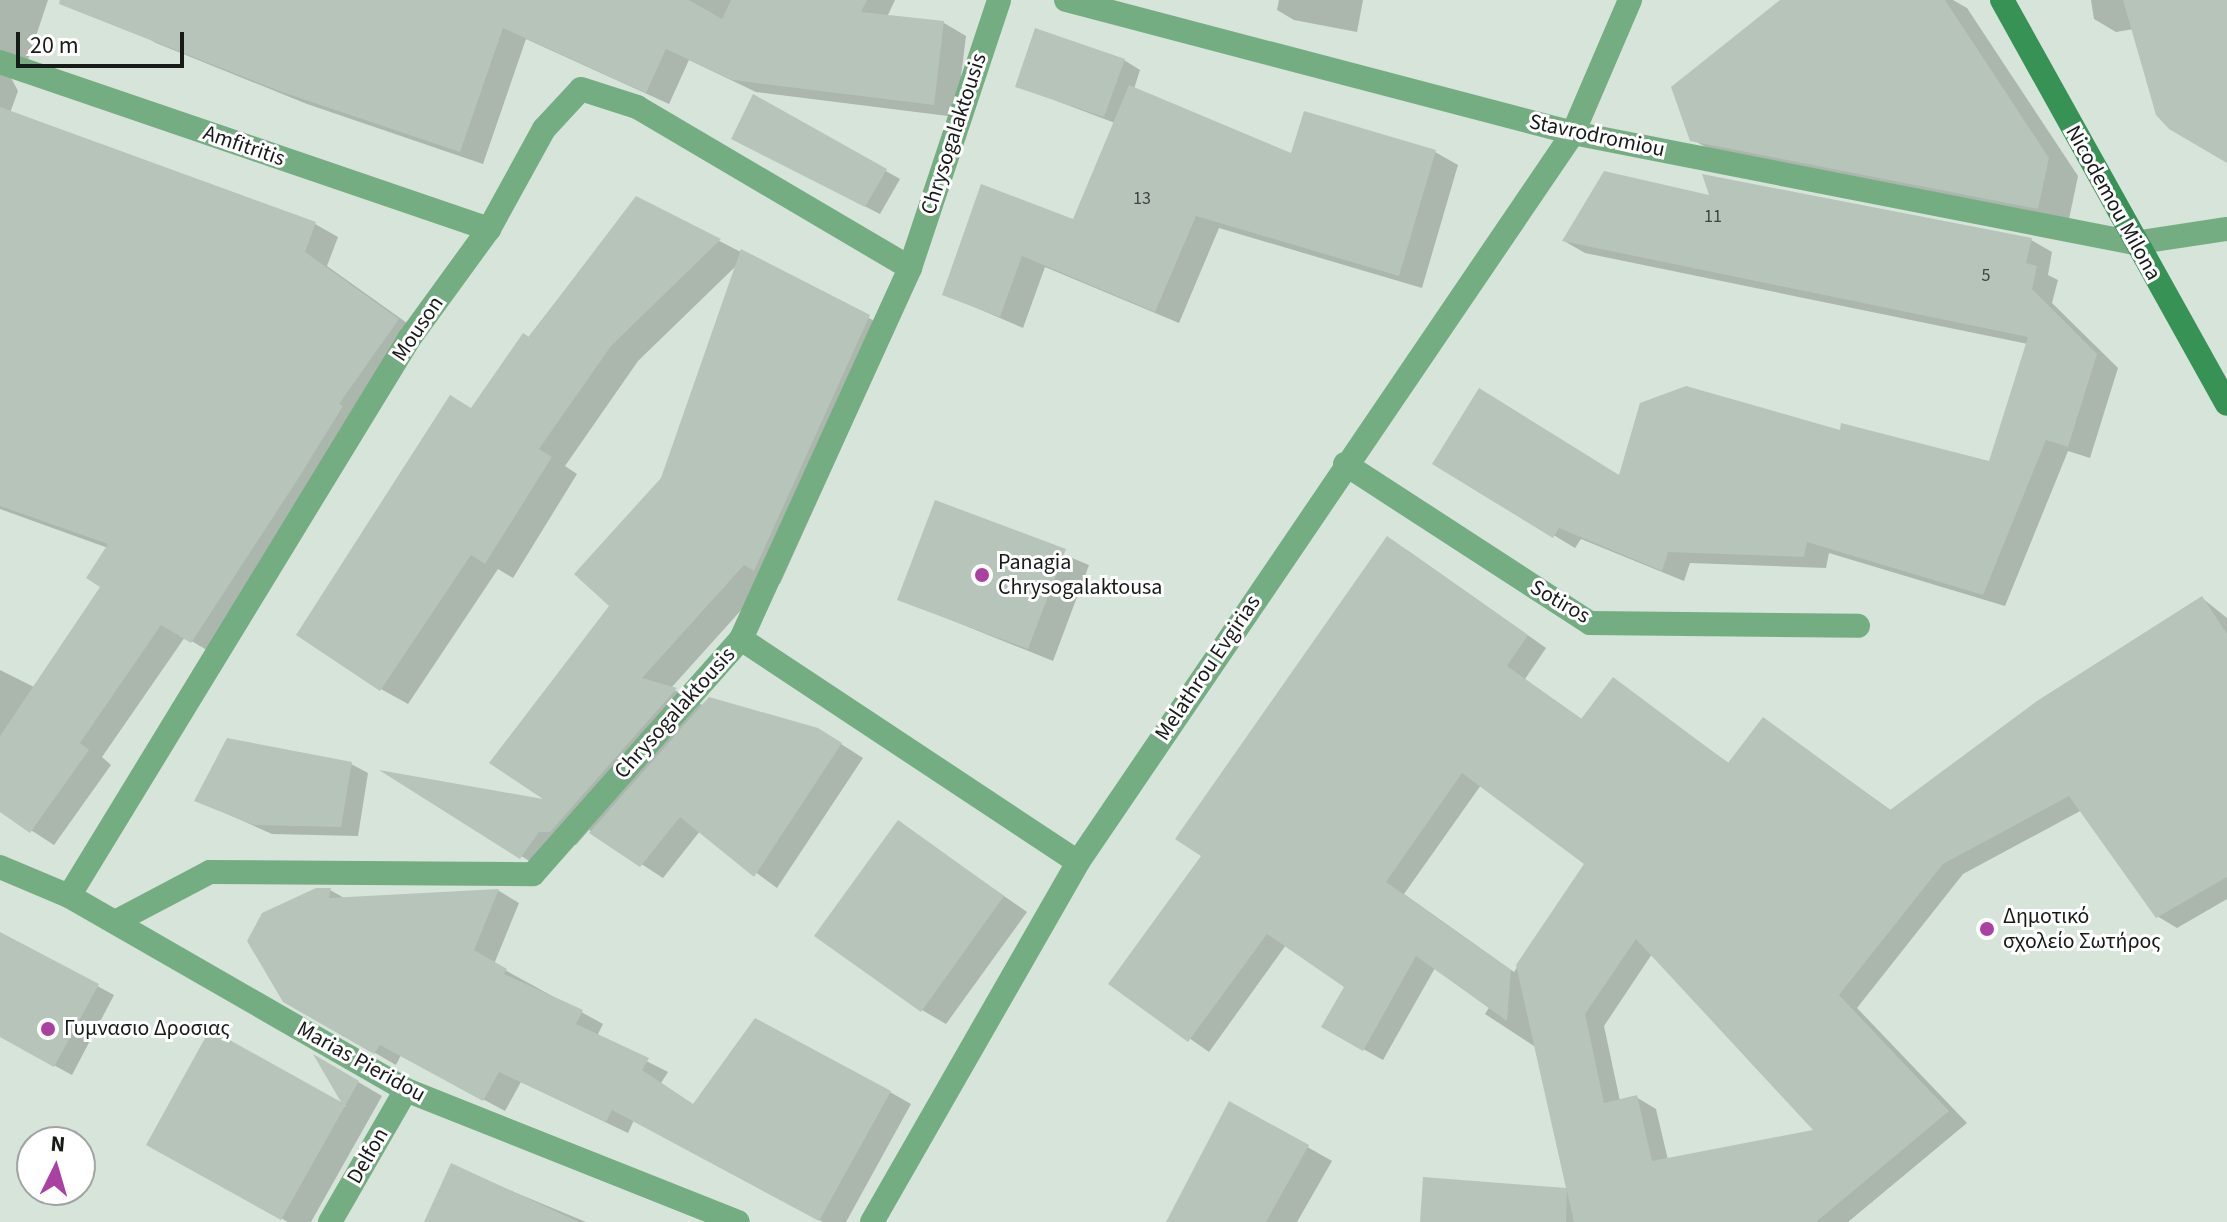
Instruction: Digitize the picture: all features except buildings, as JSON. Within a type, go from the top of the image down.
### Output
[{"type":"main road","name":"Nicodemou Milona","points":[[2002,0],[2134,243],[2227,404]]},
{"type":"street","name":"Chrysogalaktousis","points":[[115,922],[210,872],[533,874],[741,639],[910,268],[999,0]]},
{"type":"street","name":"Stavrodromiou","points":[[1066,0],[1573,133],[2134,243],[2227,229]]},
{"type":"street","name":"Melathrou Evgirias","points":[[872,1222],[1078,862],[1345,464],[1573,133],[1630,0]]},
{"type":"street","name":"Amfitritis","points":[[0,62],[489,229]]},
{"type":"street","name":"Mouson","points":[[69,896],[409,339],[489,229],[544,129],[581,89],[637,107],[910,268]]},
{"type":"street","name":"Sotiros","points":[[1345,464],[1590,623],[1858,626]]},
{"type":"street","points":[[741,639],[1078,862]]},
{"type":"street","name":"Marias Pieridou","points":[[0,867],[69,896],[406,1090],[738,1222]]},
{"type":"street","name":"Delfon","points":[[330,1222],[406,1090]]},
{"type":"place","name":"Panagia Chrysogalaktousa","points":[[982,575]]},
{"type":"place","name":"Δημοτικό σχολείο Σωτήρος","points":[[1987,929]]},
{"type":"place","name":"Γυμνασιο Δροσιας","points":[[48,1029]]}]
